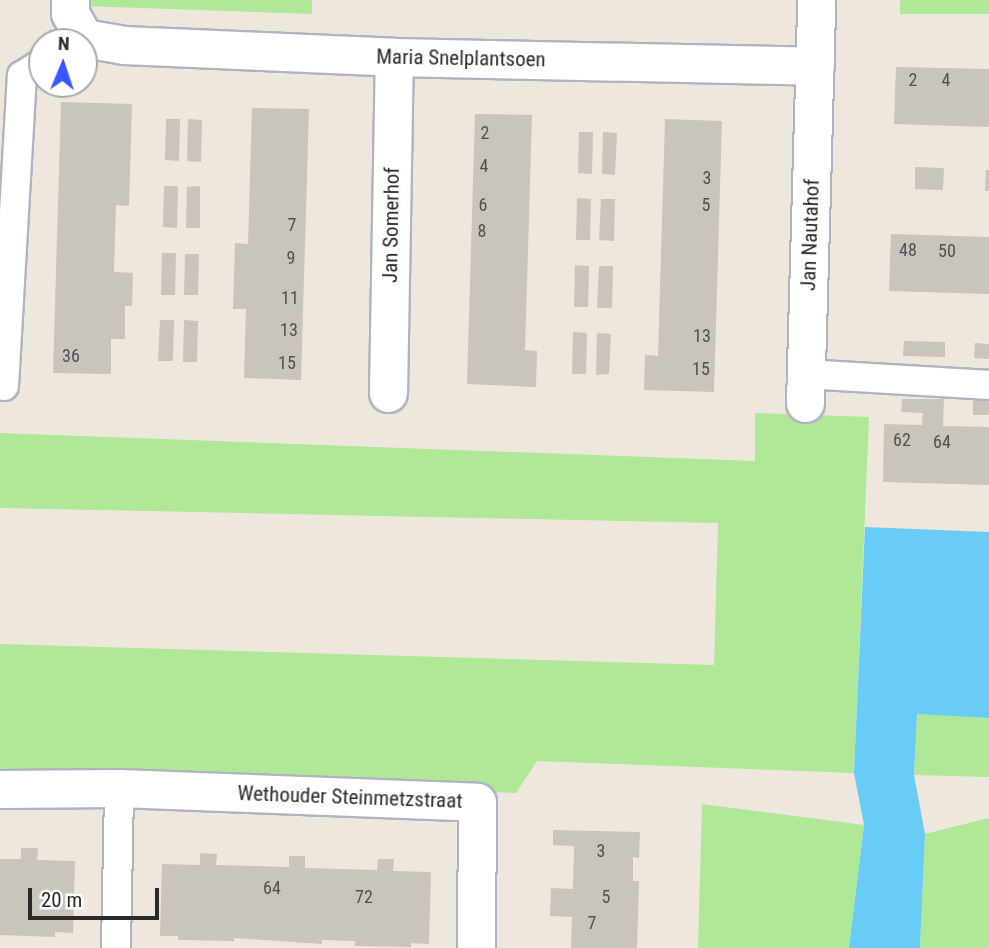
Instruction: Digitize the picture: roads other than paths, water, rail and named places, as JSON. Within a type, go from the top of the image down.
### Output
[{"type":"street","name":"Maria Snelplantsoen","points":[[70,0],[70,13],[76,28]]},
{"type":"street","points":[[814,66],[816,0]]},
{"type":"street","name":"Maria Snelplantsoen","points":[[98,42],[394,57],[814,66]]},
{"type":"street","name":"Jan Somerhof","points":[[388,393],[394,57]]},
{"type":"street","name":"Jan Nautahof","points":[[806,389],[814,66]]},
{"type":"street","points":[[4,386],[22,76],[28,72]]},
{"type":"street","points":[[806,389],[989,385]]},
{"type":"street","points":[[116,948],[119,788]]},
{"type":"street","name":"Wethouder Steinmetzstraat","points":[[0,789],[119,788],[477,802],[476,948]]},
{"type":"water","points":[[865,527],[989,532],[989,718],[917,714],[914,775],[925,834],[920,948],[849,948],[864,825],[854,773]]}]
